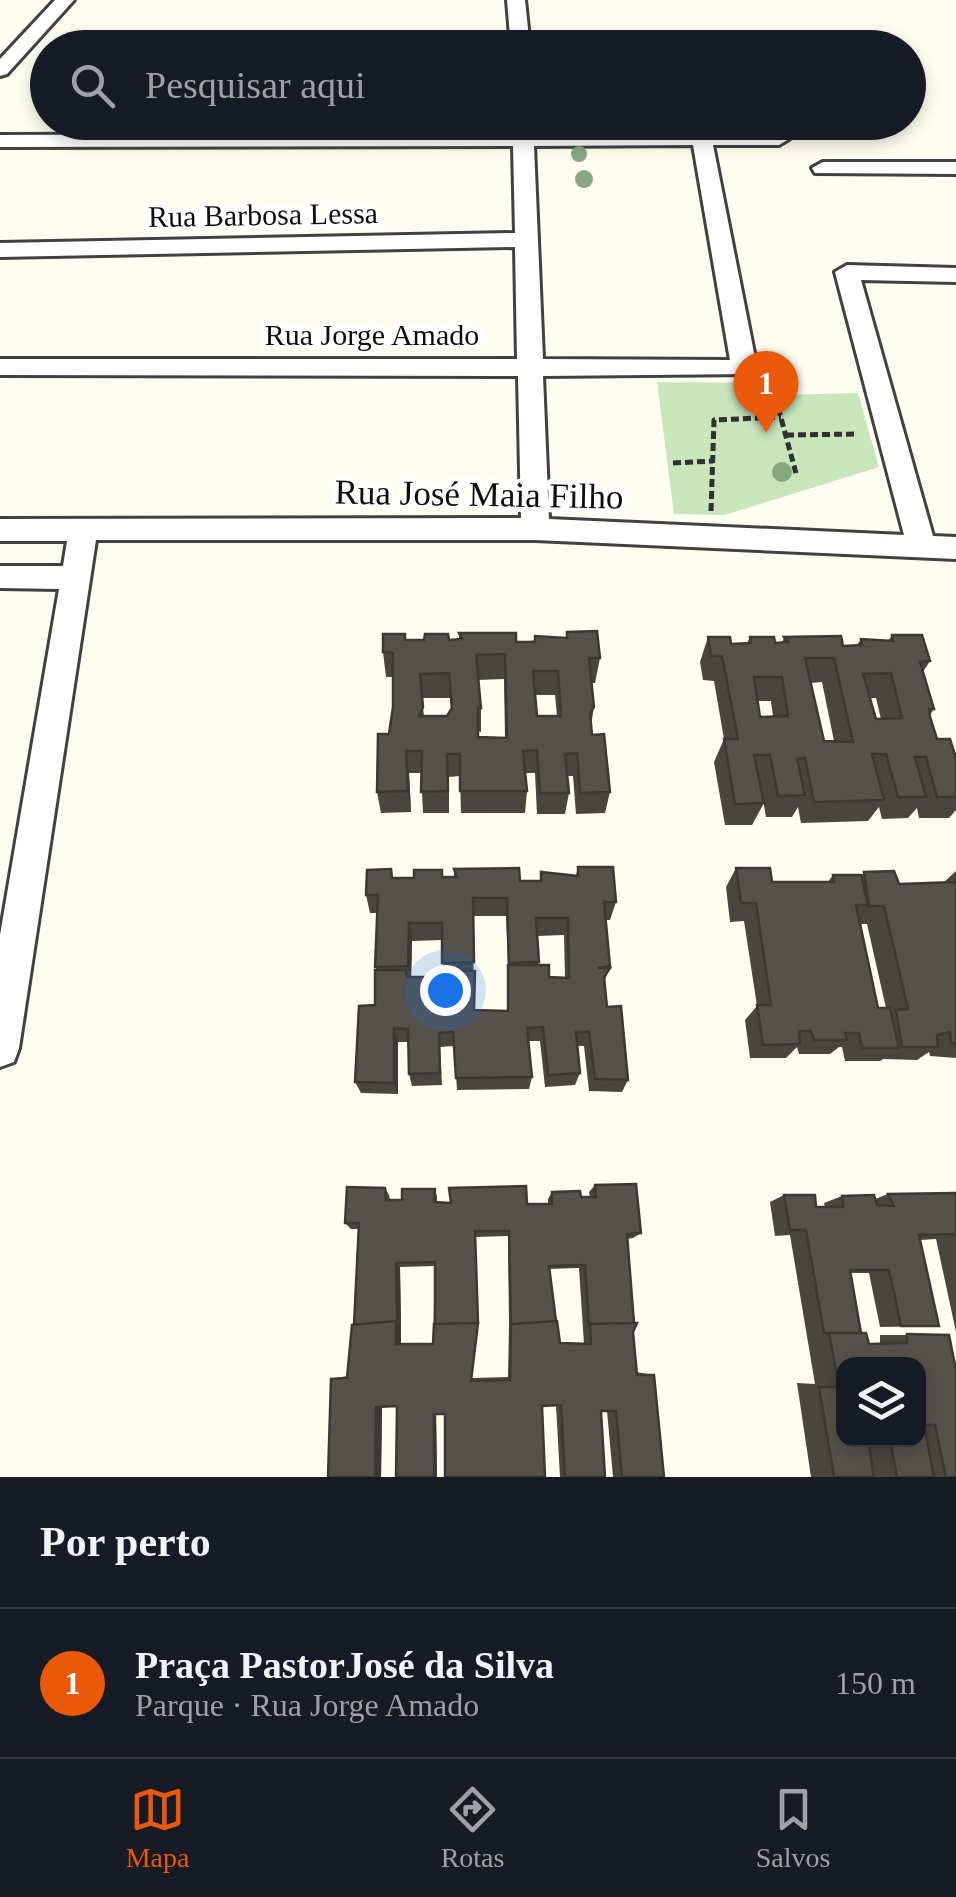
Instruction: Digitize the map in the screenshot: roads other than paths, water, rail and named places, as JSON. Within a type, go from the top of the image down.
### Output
[{"type":"street","points":[[38,30],[66,0]]},
{"type":"street","points":[[516,0],[518,30]]},
{"type":"street","points":[[0,70],[30,38]]},
{"type":"street","points":[[0,141],[52,140]]},
{"type":"street","points":[[523,140],[535,530]]},
{"type":"street","points":[[702,140],[779,140]]},
{"type":"street","name":"Rua Jorge Amado","points":[[0,367],[744,368],[702,140]]},
{"type":"street","points":[[823,168],[956,168]]},
{"type":"street","name":"Rua Barbosa Lessa","points":[[0,250],[526,240]]},
{"type":"street","points":[[921,546],[847,272],[956,275]]},
{"type":"street","name":"Rua José Maia Filho","points":[[0,530],[535,530],[956,548]]},
{"type":"street","points":[[0,1048],[83,530]]},
{"type":"street","points":[[0,577],[75,578]]},
{"type":"place","name":"Praça PastorJosé da Silva","points":[[766,433]]}]
